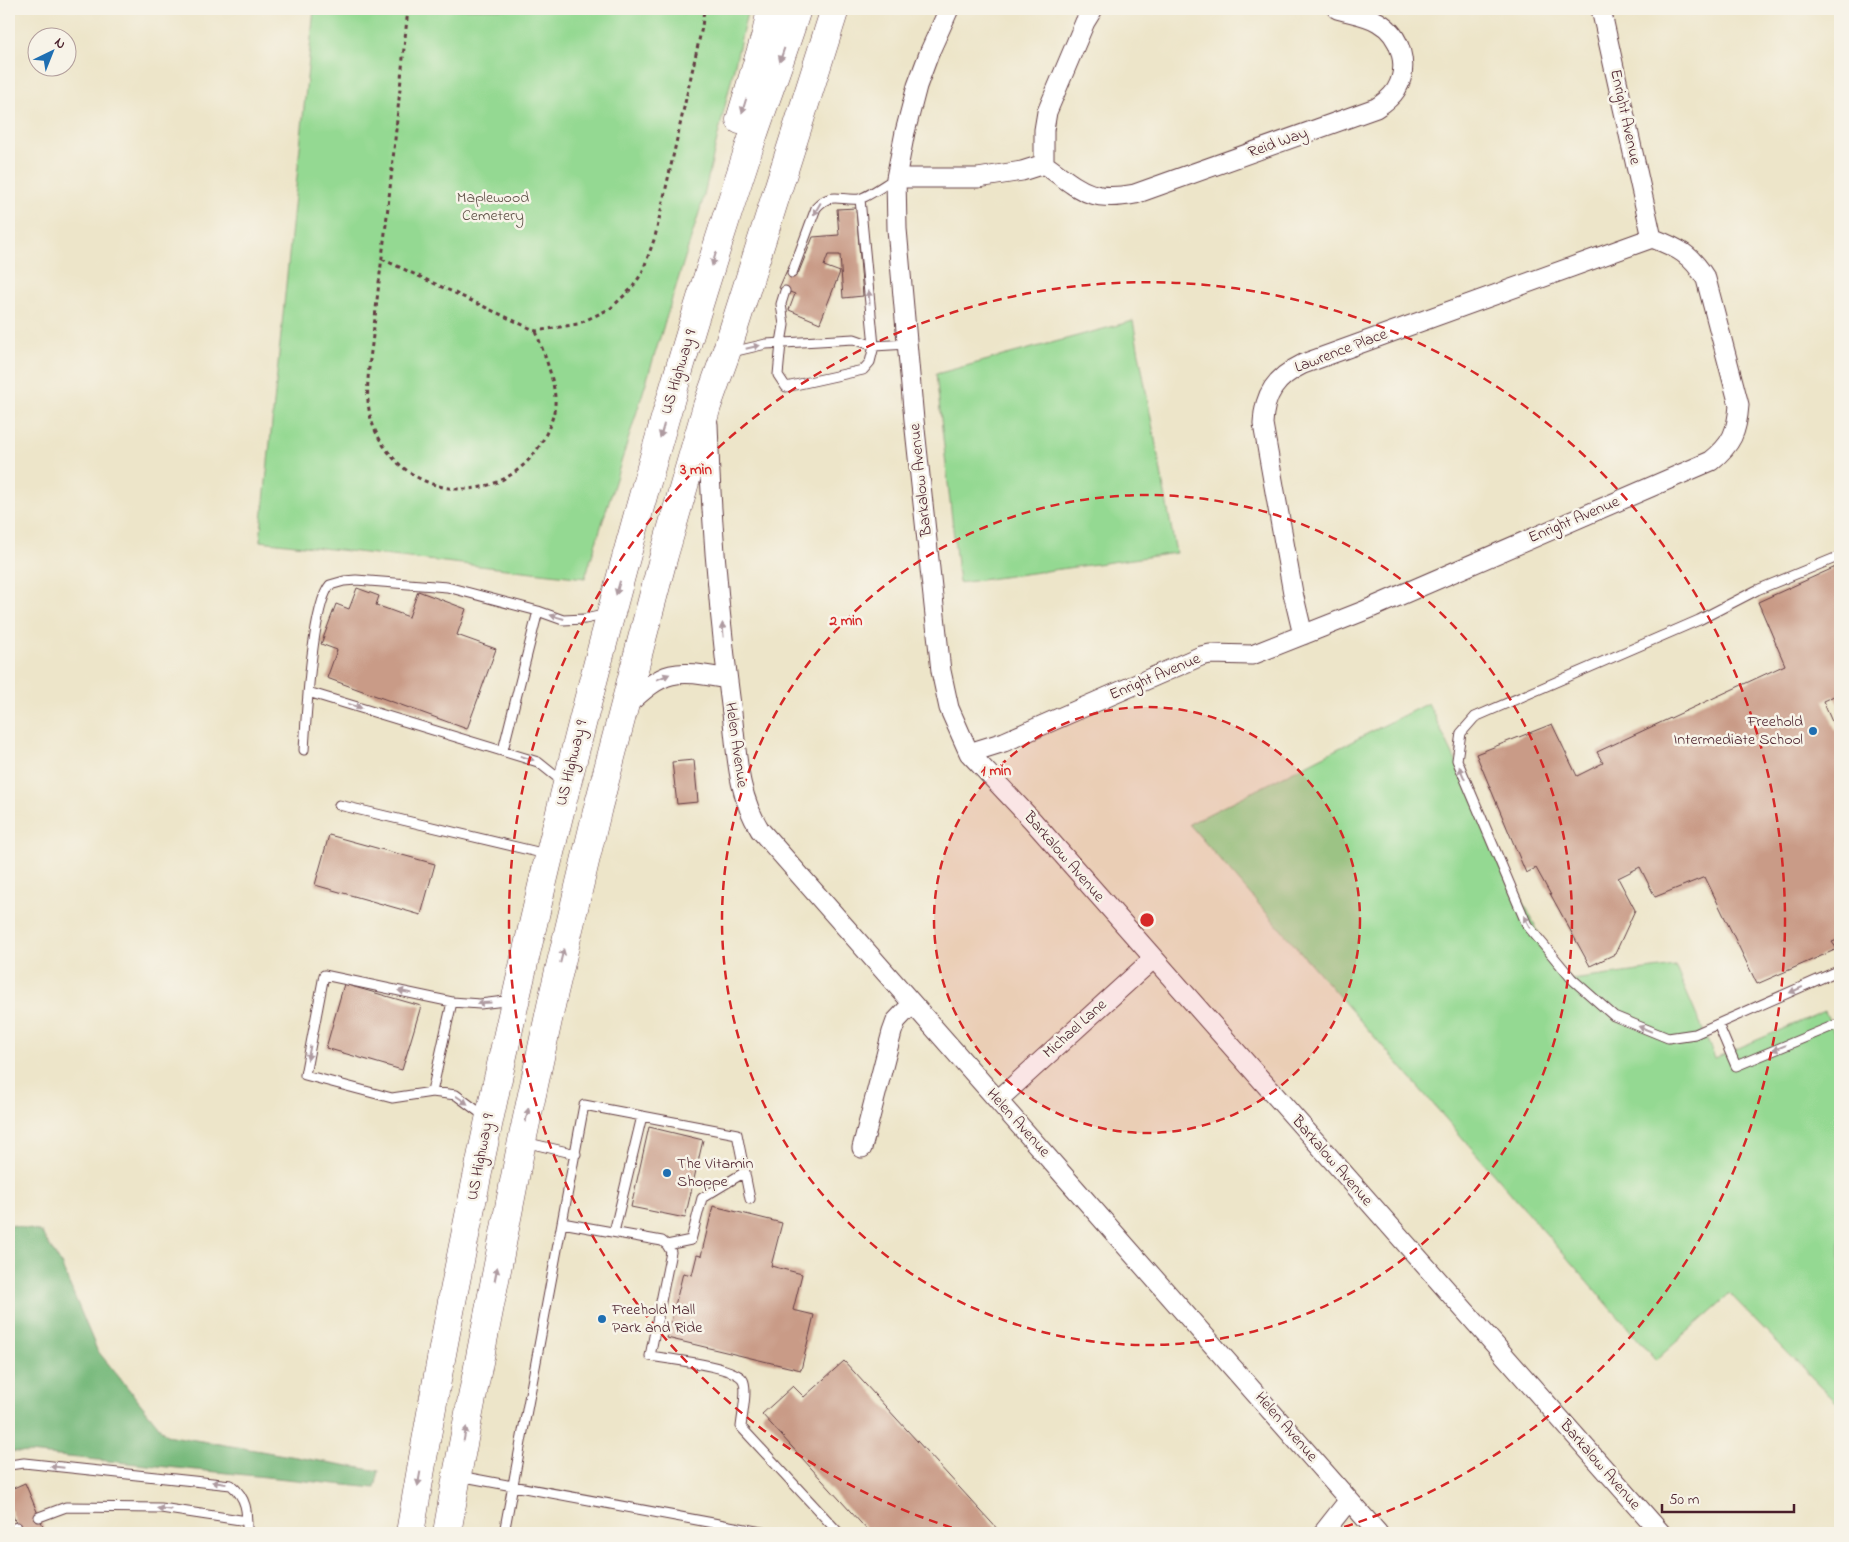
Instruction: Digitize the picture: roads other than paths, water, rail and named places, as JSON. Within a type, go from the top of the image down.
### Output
[{"type":"highway","points":[[725,222],[733,143],[766,34],[771,9]]},
{"type":"highway","name":"US Highway 9","points":[[410,1533],[427,1431],[488,1118],[566,784],[610,613],[669,405],[725,222],[798,9]]},
{"type":"highway","points":[[447,1533],[522,1141],[554,992],[598,807],[664,555],[707,406],[726,353],[835,9]]},
{"type":"street","name":"Barkalow Avenue","points":[[949,9],[917,86],[905,132],[896,178],[897,230],[941,671],[949,708],[969,753],[1032,820],[1661,1533]]},
{"type":"street","points":[[896,178],[986,177],[1022,171],[1044,164],[1044,130],[1047,112],[1093,9]]},
{"type":"street","name":"Reid Way","points":[[1044,164],[1082,191],[1116,198],[1135,194],[1376,108],[1388,100],[1396,90],[1402,75],[1401,51],[1391,32],[1378,22],[1337,9]]},
{"type":"street","name":"Enright Avenue","points":[[969,753],[1012,738],[1202,656],[1210,654],[1252,654],[1366,610],[1711,461],[1725,450],[1733,437],[1738,423],[1739,405],[1706,278],[1698,265],[1685,253],[1676,247],[1652,238],[1601,9]]},
{"type":"street","name":"Lawrence Place","points":[[1304,634],[1293,594],[1263,424],[1263,412],[1269,394],[1277,381],[1289,371],[1303,364],[1652,238]]},
{"type":"street","name":"Helen Avenue","points":[[707,406],[710,485],[727,679],[740,782],[751,817],[760,830],[912,1004],[1378,1533]]},
{"type":"street","name":"Helen Avenue","points":[[625,707],[650,684],[667,675],[682,672],[727,679]]},
{"type":"street","name":"Michael Lane","points":[[998,1100],[1153,959]]},
{"type":"street","points":[[862,1148],[896,1020],[912,1004]]},
{"type":"street","points":[[1323,1533],[1349,1500]]},
{"type":"lane","points":[[792,273],[816,208],[822,201],[833,197],[860,199],[896,178]]},
{"type":"lane","points":[[785,291],[781,304],[784,324],[778,375],[786,387],[863,370],[870,362],[874,346],[860,199]]},
{"type":"lane","points":[[726,353],[766,344],[854,339],[874,346],[908,344]]},
{"type":"lane","points":[[1840,556],[1757,590],[1699,620],[1475,717],[1461,733],[1457,760],[1527,925],[1572,979],[1614,1016],[1668,1038],[1696,1034],[1840,970]]},
{"type":"lane","points":[[304,750],[308,692],[321,604],[326,589],[330,584],[356,580],[447,587],[538,611],[563,620],[585,619],[610,613]]},
{"type":"lane","points":[[503,750],[538,611]]},
{"type":"lane","points":[[308,692],[538,762],[566,784]]},
{"type":"lane","points":[[339,805],[549,855]]},
{"type":"lane","points":[[488,1118],[456,1095],[432,1092],[392,1098],[305,1074],[324,974],[452,1002],[480,1004],[515,1000]]},
{"type":"lane","points":[[432,1092],[452,1002]]},
{"type":"lane","points":[[1718,1024],[1736,1066],[1840,1023]]},
{"type":"lane","points":[[504,1533],[584,1105],[737,1134],[750,1199]]},
{"type":"lane","points":[[614,1232],[642,1116]]},
{"type":"lane","points":[[522,1141],[576,1154]]},
{"type":"lane","points":[[667,1245],[691,1240],[702,1198],[745,1172]]},
{"type":"lane","points":[[562,1223],[662,1241],[667,1245],[671,1252],[650,1356],[728,1370],[738,1374],[743,1379],[745,1386],[741,1426],[839,1533]]},
{"type":"lane","points":[[9,1465],[34,1464],[231,1485],[240,1492],[245,1502],[247,1533]]},
{"type":"lane","points":[[457,1475],[767,1533]]},
{"type":"lane","points":[[39,1517],[66,1506],[161,1508],[247,1521]]},
{"type":"place","name":"Freehold Intermediate School","points":[[1813,731]]},
{"type":"place","name":"The Vitamin Shoppe","points":[[667,1173]]},
{"type":"place","name":"Freehold Mall Park and Ride","points":[[602,1319]]},
{"type":"park label","name":"Maplewood Cemetery","points":[[493,207]]}]
